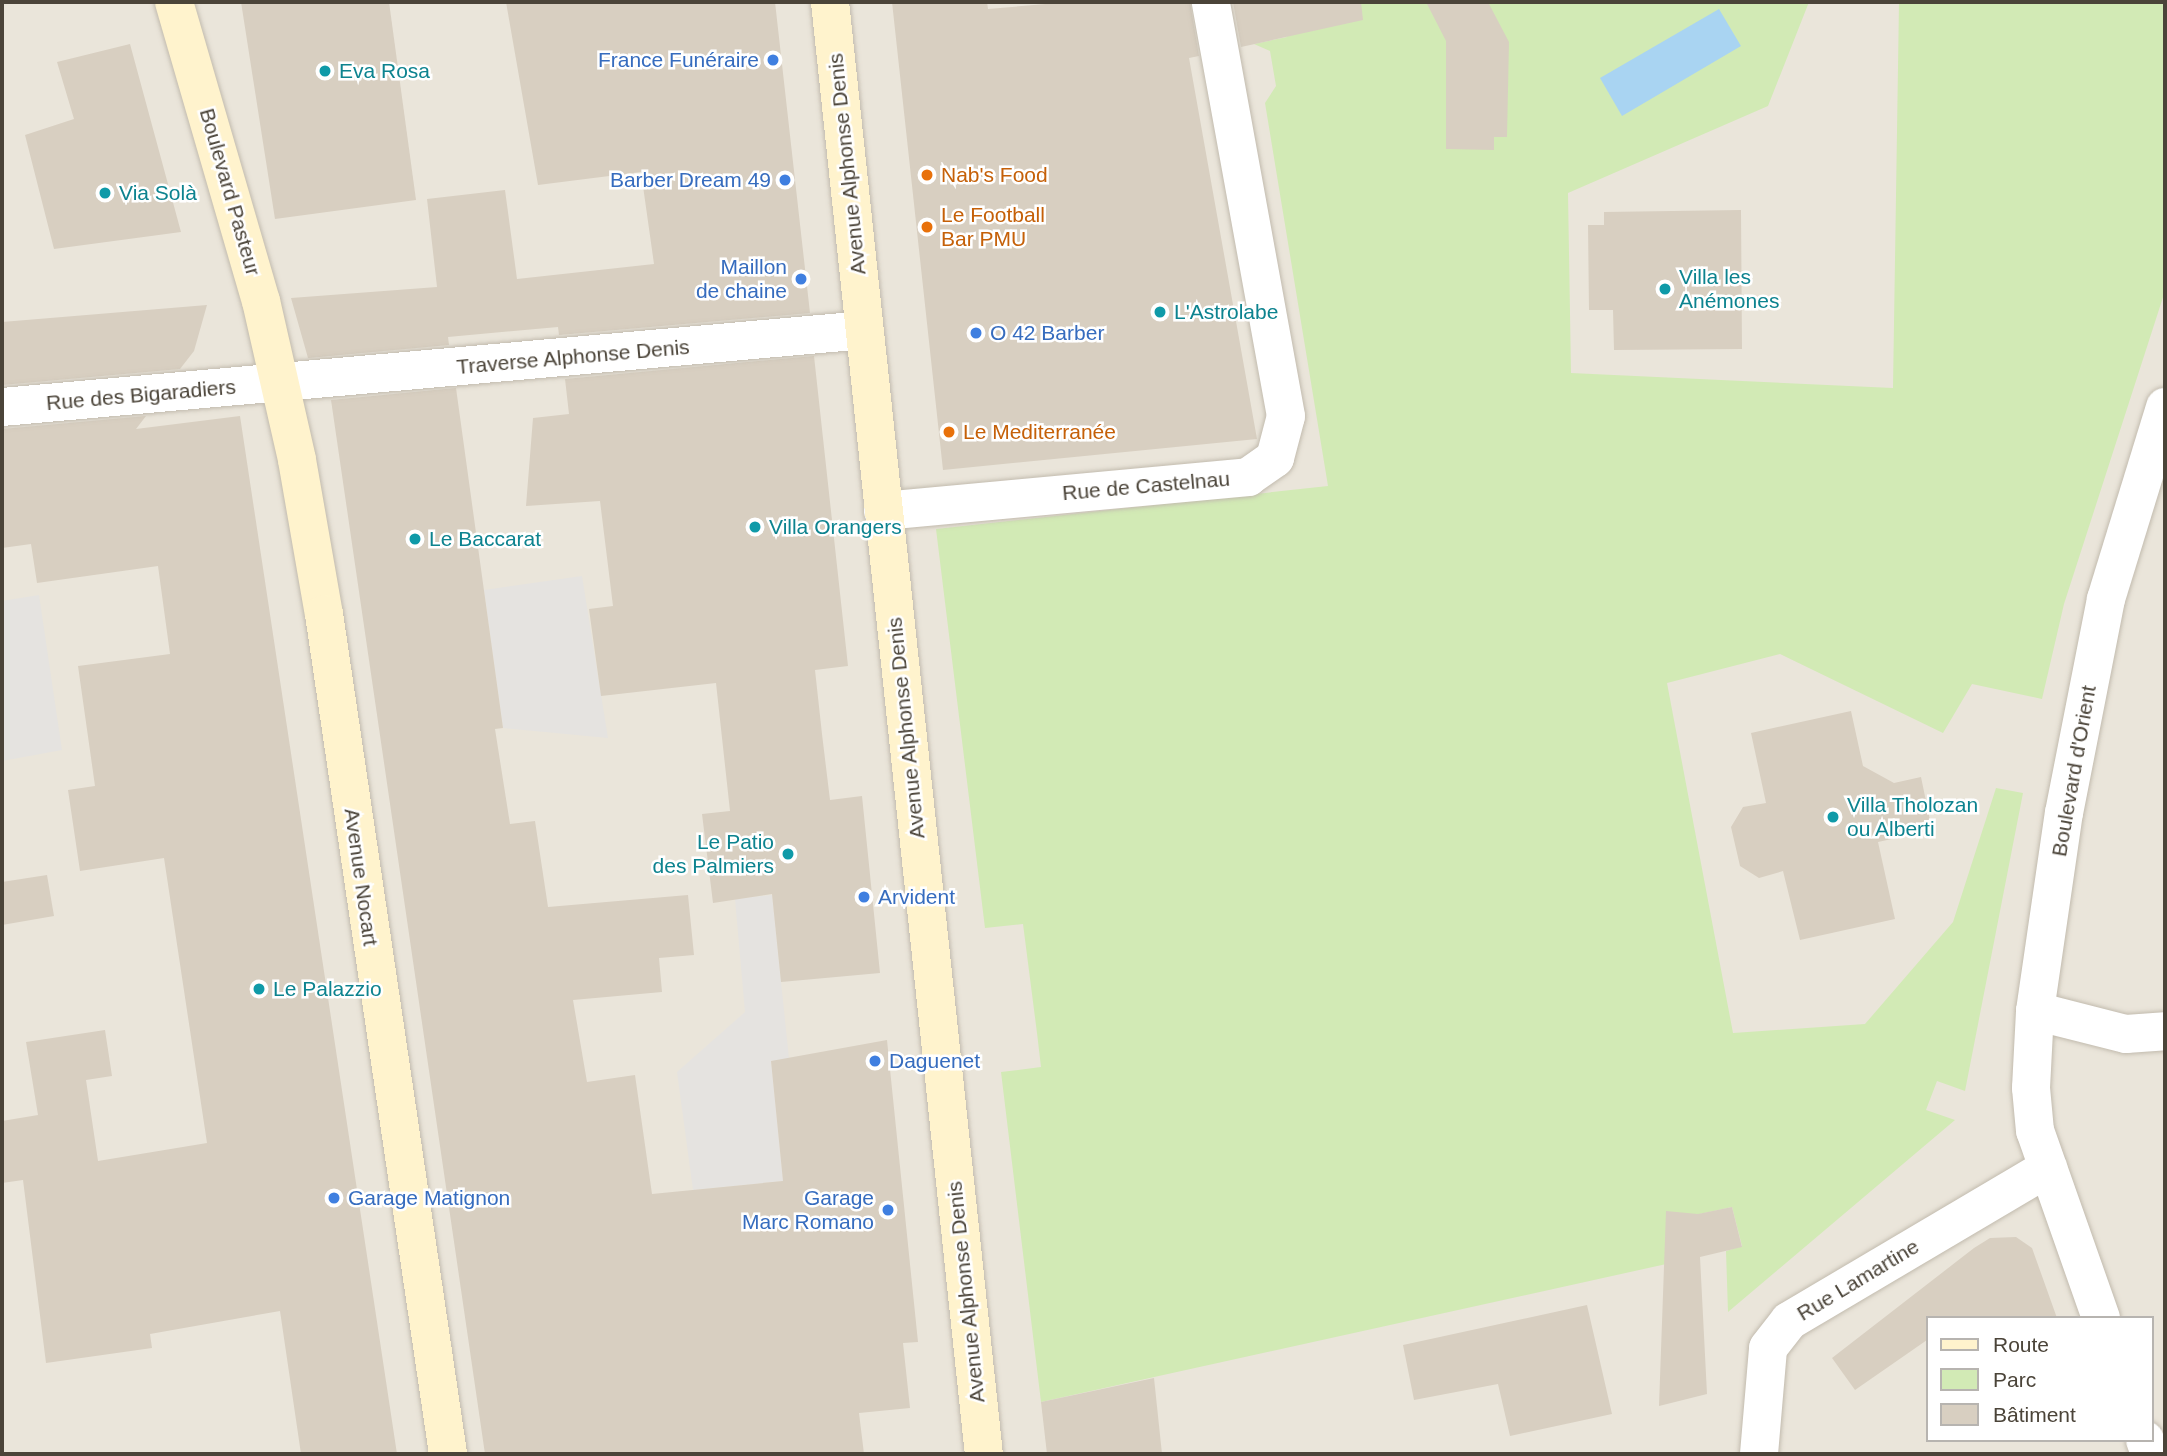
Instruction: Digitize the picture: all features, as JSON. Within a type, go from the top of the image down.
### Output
[{"type":"street","name":"Boulevard Pasteur","points":[[174,2],[281,383]]},
{"type":"street","name":"Avenue Alphonse Denis","points":[[830,2],[984,1454]]},
{"type":"street","name":"Rue de Castelnau","points":[[883,511],[1248,477],[1275,458],[1286,416],[1211,2]]},
{"type":"street","name":"Traverse Alphonse Denis","points":[[281,383],[865,330]]},
{"type":"street","name":"Rue des Bigaradiers","points":[[2,407],[281,383]]},
{"type":"street","name":"Avenue Nocart","points":[[281,383],[324,614],[448,1454]]},
{"type":"street","name":"Boulevard d'Orient","points":[[2100,1316],[2035,1131],[2031,1088],[2035,1011],[2064,813],[2106,599],[2165,407]]},
{"type":"street","points":[[2035,1011],[2126,1034],[2165,1031]]},
{"type":"street","name":"Rue Lamartine","points":[[1759,1454],[1769,1348],[1789,1321],[2048,1168]]},
{"type":"shaded area","points":[[2,2],[2165,2],[2165,1454],[2,1454]]},
{"type":"shaded area","points":[[582,576],[608,738],[503,728],[484,590]]},
{"type":"shaded area","points":[[39,595],[62,750],[2,761],[2,601]]},
{"type":"shaded area","points":[[772,895],[789,1059],[771,1061],[783,1181],[693,1190],[677,1072],[745,1012],[735,899]]},
{"type":"green space","points":[[1280,2],[1809,2],[1768,106],[1568,193],[1571,373],[1893,388],[1899,2],[2165,2],[2165,291],[2064,604],[2042,699],[1972,684],[1943,733],[1780,654],[1667,683],[1733,1033],[1865,1024],[1953,922],[1996,788],[2023,793],[1965,1091],[1937,1081],[1926,1110],[1955,1120],[1728,1312],[1726,1251],[1742,1246],[1732,1207],[1681,1218],[1689,1259],[1041,1402],[1001,1072],[1041,1067],[1037,1033],[1023,924],[985,928],[936,529],[1328,486],[1265,103],[1276,86],[1270,51],[1254,44],[1287,37]]},
{"type":"water","points":[[1719,9],[1741,46],[1622,116],[1600,78]]},
{"type":"building","name":"Eva Rosa","points":[[241,2],[389,2],[416,200],[275,219]]},
{"type":"building","points":[[506,2],[775,2],[810,313],[559,335],[558,327],[448,337],[449,345],[308,358],[291,298],[437,287],[427,199],[505,190],[517,279],[654,264],[641,172],[538,185]]},
{"type":"building","points":[[892,2],[987,2],[988,9],[1069,2],[1190,2],[1199,56],[1189,58],[1257,439],[943,470]]},
{"type":"building","points":[[1233,2],[1361,2],[1363,20],[1241,47]]},
{"type":"building","points":[[1426,2],[1488,2],[1509,42],[1507,137],[1494,137],[1494,150],[1446,149],[1446,41]]},
{"type":"building","points":[[130,44],[181,232],[54,249],[25,135],[74,119],[57,62]]},
{"type":"building","name":"Villa les Anémones","points":[[1741,210],[1742,349],[1614,350],[1613,310],[1589,310],[1588,225],[1604,225],[1604,212]]},
{"type":"building","points":[[207,305],[194,351],[180,369],[2,385],[2,322]]},
{"type":"building","points":[[814,356],[848,666],[815,670],[830,800],[862,796],[880,973],[781,982],[772,894],[713,903],[702,814],[730,811],[716,683],[601,696],[589,609],[613,606],[600,501],[526,506],[533,418],[569,414],[565,379]]},
{"type":"building","points":[[456,388],[503,728],[495,729],[510,824],[535,821],[548,907],[688,895],[694,955],[659,958],[662,992],[573,1000],[587,1082],[635,1075],[652,1194],[783,1181],[771,1061],[887,1040],[918,1342],[903,1343],[910,1408],[859,1413],[864,1454],[485,1454],[331,400]]},
{"type":"building","points":[[146,416],[136,429],[240,416],[397,1454],[301,1454],[280,1311],[150,1334],[152,1348],[46,1363],[23,1180],[2,1183],[2,1121],[38,1115],[26,1042],[105,1030],[112,1076],[86,1080],[98,1161],[207,1143],[164,858],[80,871],[68,790],[95,786],[78,666],[170,654],[158,566],[37,583],[31,544],[2,548],[2,429]]},
{"type":"building","name":"Villa Tholozan ou Alberti","points":[[1851,711],[1863,766],[1894,783],[1921,777],[1932,830],[1878,842],[1895,919],[1800,940],[1783,871],[1759,878],[1740,866],[1731,827],[1743,807],[1766,803],[1751,733]]},
{"type":"building","points":[[47,875],[54,916],[2,925],[2,882]]},
{"type":"building","points":[[1732,1207],[1742,1247],[1700,1257],[1707,1394],[1659,1406],[1666,1211],[1698,1214]]},
{"type":"building","points":[[2016,1237],[2032,1248],[2056,1316],[1926,1316],[1926,1341],[1855,1390],[1832,1358],[1990,1238]]},
{"type":"building","points":[[1587,1305],[1612,1414],[1510,1436],[1498,1384],[1414,1400],[1403,1345]]},
{"type":"building","points":[[1154,1378],[1162,1454],[1047,1454],[1041,1402]]},
{"type":"place","name":"France Funéraire","points":[[773,60]]},
{"type":"place","name":"Eva Rosa","points":[[325,71]]},
{"type":"place","name":"Nab's Food","points":[[927,175]]},
{"type":"place","name":"Barber Dream 49","points":[[785,180]]},
{"type":"place","name":"Via Solà","points":[[105,193]]},
{"type":"place","name":"Le Football Bar PMU","points":[[927,227]]},
{"type":"place","name":"Maillon de chaine","points":[[801,279]]},
{"type":"place","name":"Villa les Anémones","points":[[1665,289]]},
{"type":"place","name":"L'Astrolabe","points":[[1160,312]]},
{"type":"place","name":"O 42 Barber","points":[[976,333]]},
{"type":"place","name":"Le Mediterranée","points":[[949,432]]},
{"type":"place","name":"Villa Orangers","points":[[755,527]]},
{"type":"place","name":"Le Baccarat","points":[[415,539]]},
{"type":"place","name":"Villa Tholozan ou Alberti","points":[[1833,817]]},
{"type":"place","name":"Le Patio des Palmiers","points":[[788,854]]},
{"type":"place","name":"Arvident","points":[[864,897]]},
{"type":"place","name":"Le Palazzio","points":[[259,989]]},
{"type":"place","name":"Daguenet","points":[[875,1061]]},
{"type":"place","name":"Garage Matignon","points":[[334,1198]]},
{"type":"place","name":"Garage Marc Romano","points":[[888,1210]]}]
